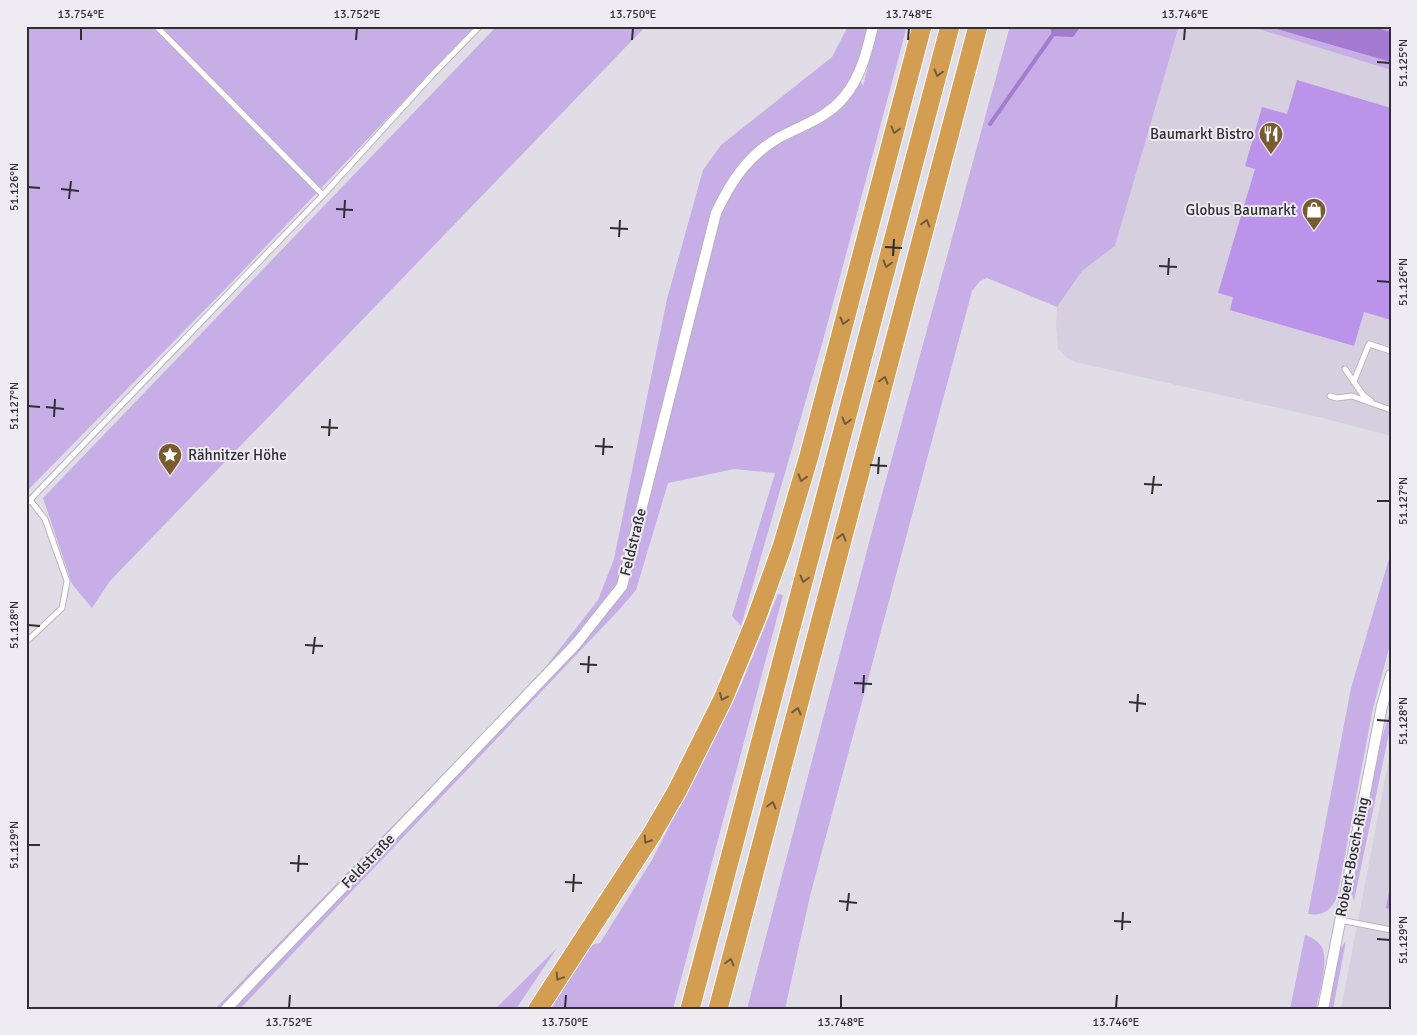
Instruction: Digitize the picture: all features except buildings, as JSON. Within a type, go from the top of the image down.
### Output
[{"type":"highway","points":[[538,1009],[652,834],[677,791],[723,699],[753,628],[782,547],[809,456],[922,26]]},
{"type":"highway","points":[[690,1009],[950,26]]},
{"type":"highway","points":[[718,1009],[978,26]]},
{"type":"street","name":"Feldstraße","points":[[226,1009],[570,650],[622,586],[716,213],[739,171],[757,154],[778,138],[826,115],[844,98],[856,81],[873,26]]},
{"type":"street","name":"Robert-Bosch-Ring","points":[[1323,1009],[1382,706],[1389,689],[1391,675]]},
{"type":"lane","points":[[156,26],[323,195]]},
{"type":"lane","points":[[26,642],[62,608],[67,581],[45,519],[28,502],[323,195],[433,74],[480,26]]},
{"type":"lane","points":[[1354,381],[1369,344],[1391,351]]},
{"type":"lane","points":[[1345,369],[1363,394],[1377,405]]},
{"type":"lane","points":[[1330,396],[1337,398],[1352,396],[1391,410]]},
{"type":"lane","points":[[1340,920],[1391,930]]},
{"type":"shaded area","points":[[26,26],[475,26],[232,282],[26,492]]},
{"type":"shaded area","points":[[497,26],[646,26],[110,581],[92,608],[72,584],[43,498]]},
{"type":"shaded area","points":[[848,26],[869,26],[857,73],[863,86],[878,26],[907,26],[822,344],[741,626],[732,616],[775,473],[734,469],[668,483],[636,590],[619,610],[240,1009],[215,1009],[540,674],[598,600],[614,559],[667,299],[703,170],[721,145],[832,57]]},
{"type":"shaded area","points":[[1010,26],[1179,26],[1115,246],[1082,271],[1057,307],[987,278],[980,281],[972,291],[810,896],[785,1009],[747,1009],[875,520]]},
{"type":"shaded area","points":[[1050,26],[1081,26],[1073,37],[1052,36]]},
{"type":"shaded area","points":[[1179,26],[1249,26],[1391,70],[1391,436],[1323,418],[1075,362],[1058,349],[1057,307],[1082,271],[1115,246]]},
{"type":"shaded area","points":[[1249,26],[1391,26],[1391,70]]},
{"type":"shaded area","points":[[1278,26],[1370,26],[1391,32],[1391,62],[1277,29]]},
{"type":"shaded area","points":[[1391,552],[1391,641],[1373,708],[1337,897],[1332,906],[1326,911],[1318,914],[1308,914],[1351,688]]},
{"type":"shaded area","points":[[778,594],[783,595],[673,1009],[550,1009],[591,945],[600,943],[652,860],[741,685]]},
{"type":"shaded area","points":[[1390,711],[1391,724],[1354,901],[1351,891],[1368,800],[1383,733]]},
{"type":"shaded area","points":[[1391,748],[1391,1009],[1341,1009]]},
{"type":"shaded area","points":[[1305,935],[1318,942],[1323,951],[1324,967],[1321,985],[1316,1009],[1290,1009]]},
{"type":"shaded area","points":[[1346,941],[1333,1009],[1329,1009],[1340,949]]},
{"type":"shaded area","points":[[557,948],[516,1009],[495,1009]]},
{"type":"waterway","points":[[990,124],[1052,36]]},
{"type":"place","name":"Baumarkt Bistro","points":[[1271,155]]},
{"type":"place","name":"Globus Baumarkt","points":[[1314,231]]},
{"type":"place","name":"Rähnitzer Höhe","points":[[170,476]]}]
